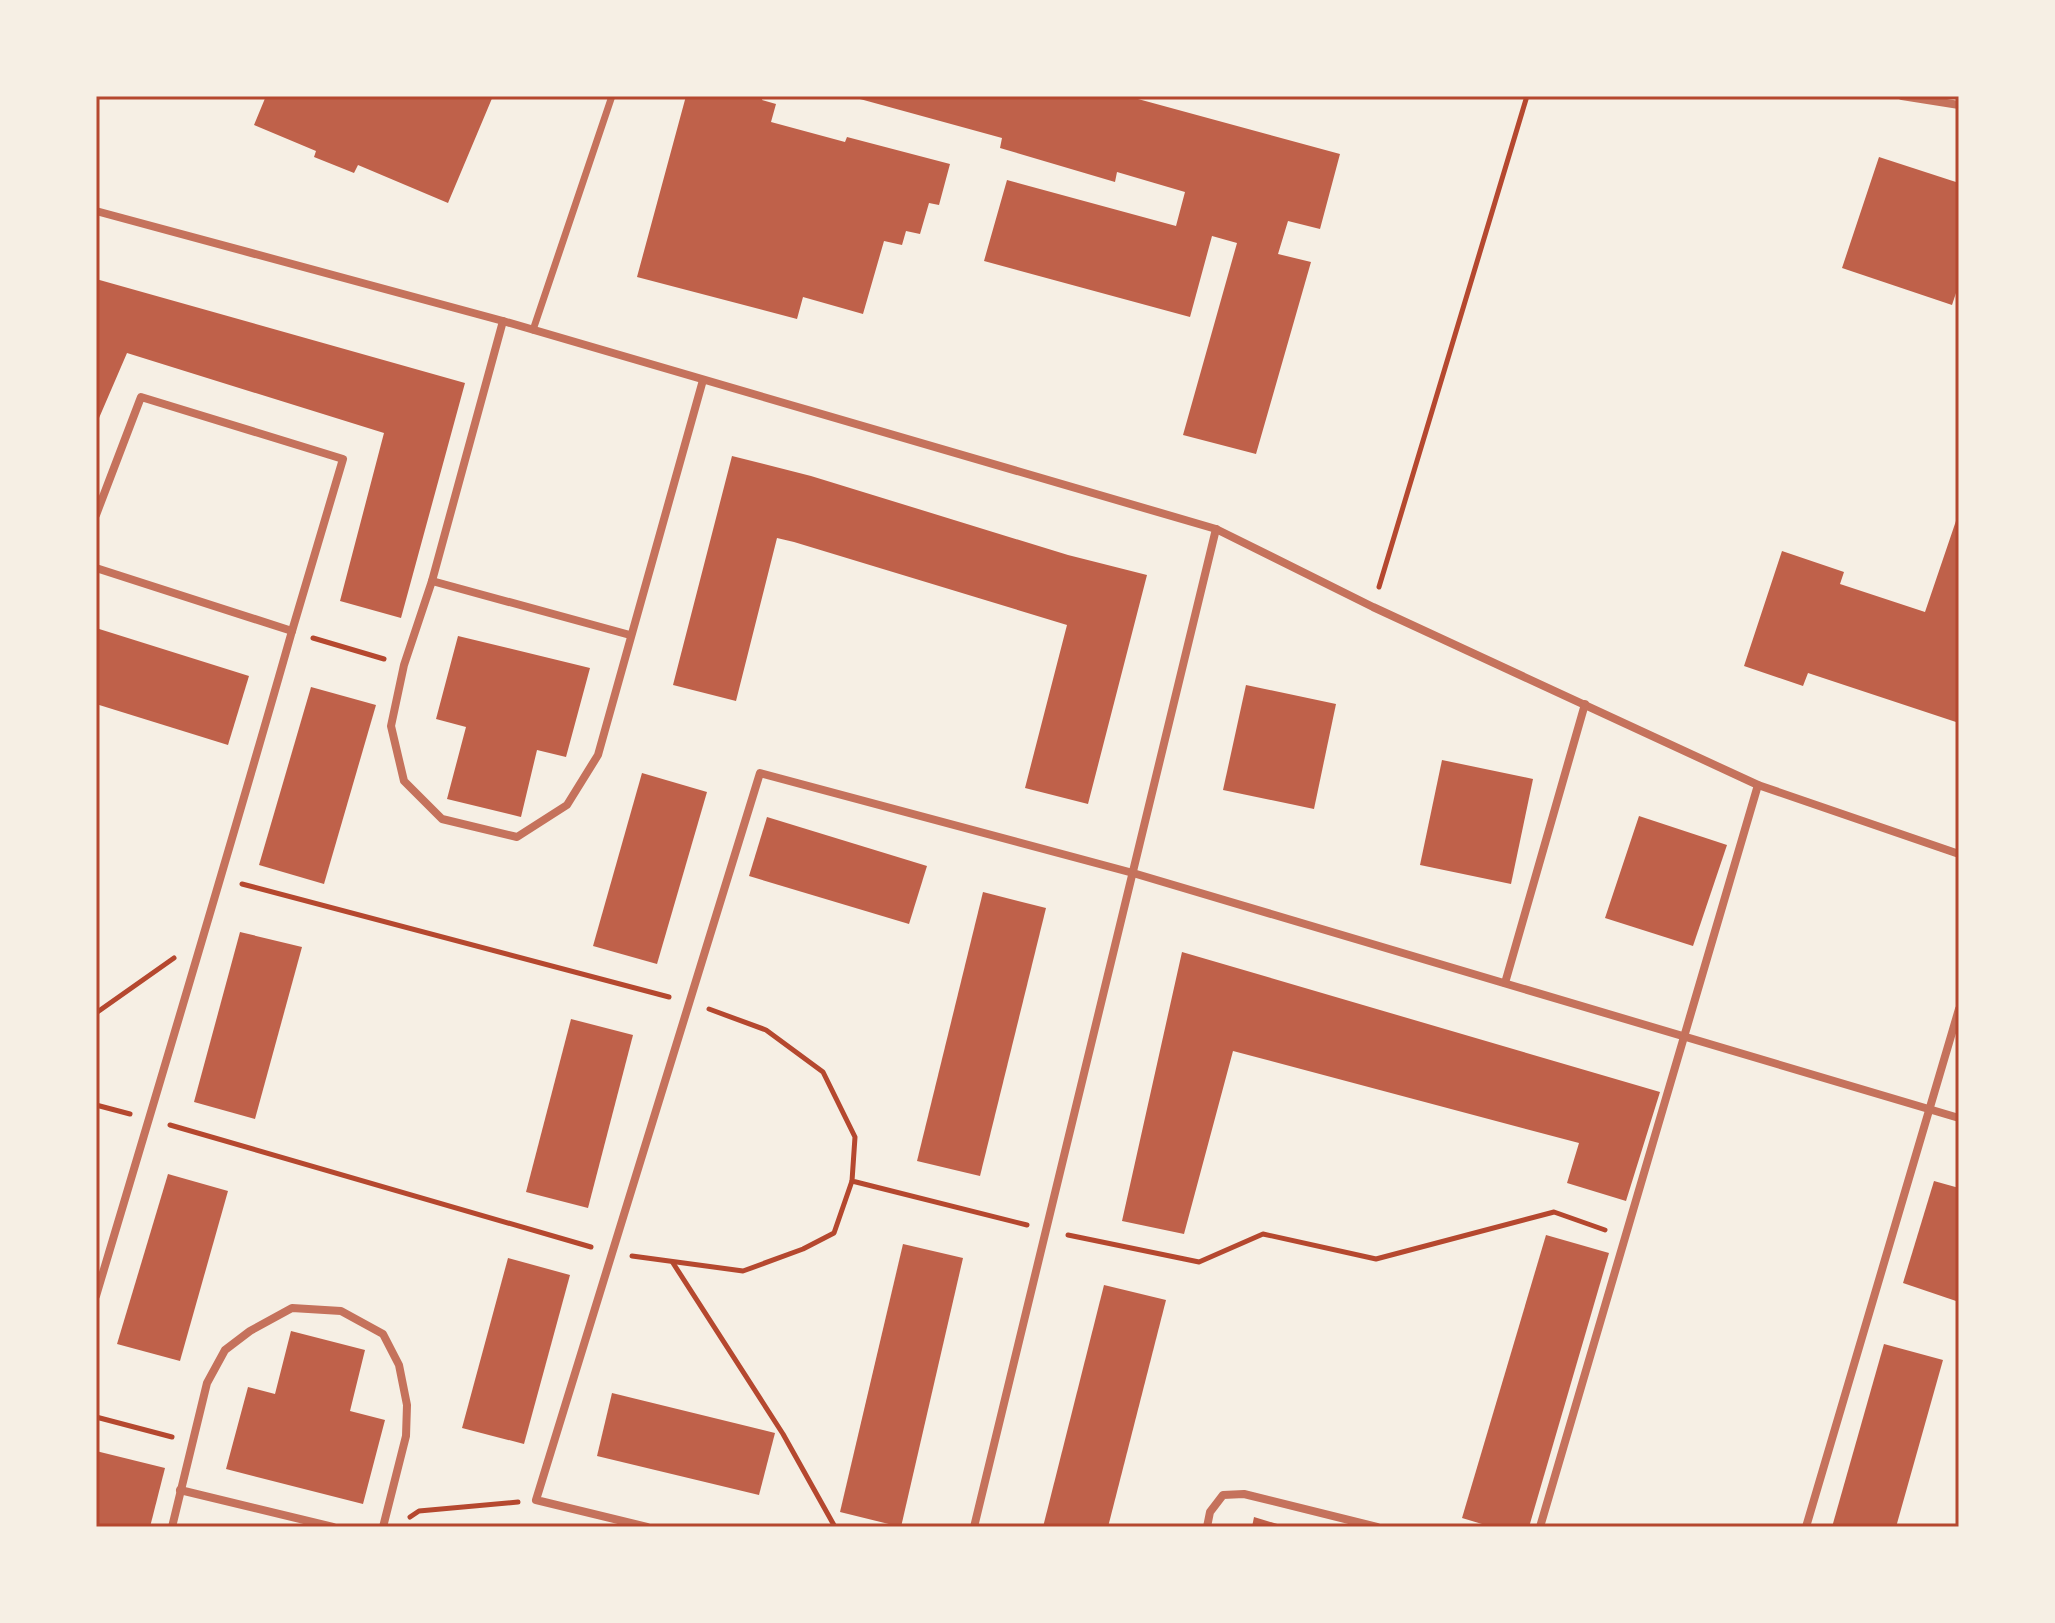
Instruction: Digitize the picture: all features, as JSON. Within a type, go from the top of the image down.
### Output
[{"type":"street","points":[[533,330],[612,96]]},
{"type":"street","points":[[1902,96],[1959,105]]},
{"type":"street","points":[[96,211],[503,321],[1216,529],[1373,607],[1758,785],[1959,854]]},
{"type":"street","points":[[503,321],[432,581],[404,665],[391,726],[404,781],[442,819],[517,837],[567,805],[598,755],[703,380]]},
{"type":"street","points":[[96,515],[141,397],[343,459],[96,1296]]},
{"type":"street","points":[[974,1527],[1216,529]]},
{"type":"street","points":[[96,568],[292,631]]},
{"type":"street","points":[[432,581],[630,635]]},
{"type":"street","points":[[1505,983],[1585,704]]},
{"type":"street","points":[[647,1527],[536,1500],[760,773],[1133,873],[1959,1118]]},
{"type":"street","points":[[1540,1527],[1758,785]]},
{"type":"street","points":[[1806,1527],[1959,1009]]},
{"type":"street","points":[[172,1527],[207,1383],[225,1350],[250,1331],[292,1308],[341,1311],[383,1334],[399,1365],[407,1405],[406,1436],[383,1527]]},
{"type":"street","points":[[180,1490],[333,1527]]},
{"type":"street","points":[[1207,1527],[1210,1512],[1223,1495],[1244,1494],[1377,1527]]},
{"type":"path","points":[[1373,607],[1527,96]]},
{"type":"path","points":[[292,631],[404,665]]},
{"type":"path","points":[[96,1013],[201,939]]},
{"type":"path","points":[[96,1105],[612,1253],[743,1271],[803,1249],[834,1233],[852,1181]]},
{"type":"path","points":[[1046,1230],[1199,1262],[1263,1234],[1376,1259],[1554,1212],[1625,1237]]},
{"type":"path","points":[[673,1263],[783,1434],[835,1527]]},
{"type":"path","points":[[96,1417],[192,1442]]},
{"type":"path","points":[[408,1519],[419,1511],[536,1500]]},
{"type":"building","points":[[266,96],[493,96],[448,203],[358,165],[354,173],[314,157],[316,151],[254,125]]},
{"type":"building","points":[[686,96],[763,96],[762,100],[776,104],[771,122],[845,142],[847,137],[950,164],[939,205],[929,203],[920,234],[906,231],[902,245],[884,241],[863,314],[803,297],[797,319],[637,277]]},
{"type":"building","points":[[849,96],[1138,96],[1138,99],[1340,154],[1320,229],[1288,221],[1278,254],[1311,262],[1256,454],[1183,435],[1237,243],[1212,236],[1190,317],[984,261],[1007,180],[1176,226],[1185,192],[1117,172],[1115,182],[1000,148],[1002,138]]},
{"type":"building","points":[[1879,157],[1959,183],[1959,284],[1952,305],[1842,268]]},
{"type":"building","points":[[96,279],[465,383],[401,618],[340,601],[384,433],[127,353],[96,425]]},
{"type":"building","points":[[732,456],[811,476],[1068,555],[1147,575],[1088,804],[1025,788],[1067,625],[794,542],[777,538],[736,701],[673,685]]},
{"type":"building","points":[[1959,512],[1959,723],[1808,673],[1803,686],[1744,666],[1782,551],[1844,572],[1840,584],[1925,612]]},
{"type":"building","points":[[96,628],[249,676],[228,745],[96,704]]},
{"type":"building","points":[[458,636],[590,668],[566,757],[537,750],[521,817],[447,799],[466,727],[436,719]]},
{"type":"building","points":[[1246,685],[1336,704],[1314,809],[1223,790]]},
{"type":"building","points":[[311,687],[376,705],[324,884],[259,865]]},
{"type":"building","points":[[1442,760],[1533,779],[1511,884],[1420,865]]},
{"type":"building","points":[[642,773],[707,792],[657,964],[593,946]]},
{"type":"building","points":[[1639,816],[1727,845],[1693,946],[1605,918]]},
{"type":"building","points":[[767,817],[927,866],[909,924],[749,876]]},
{"type":"building","points":[[983,892],[1046,908],[980,1176],[917,1161]]},
{"type":"building","points":[[240,932],[302,947],[255,1119],[194,1102]]},
{"type":"building","points":[[1182,952],[1660,1092],[1626,1201],[1567,1183],[1579,1143],[1233,1051],[1184,1234],[1122,1221]]},
{"type":"building","points":[[571,1019],[633,1035],[588,1208],[526,1192]]},
{"type":"building","points":[[168,1174],[228,1191],[180,1361],[117,1344]]},
{"type":"building","points":[[1934,1181],[1959,1188],[1959,1302],[1903,1283]]},
{"type":"building","points":[[1546,1235],[1609,1253],[1529,1527],[1492,1527],[1462,1518]]},
{"type":"building","points":[[903,1244],[963,1258],[901,1527],[840,1512]]},
{"type":"building","points":[[508,1258],[570,1275],[524,1444],[462,1428]]},
{"type":"building","points":[[1104,1285],[1166,1300],[1108,1527],[1043,1527]]},
{"type":"building","points":[[291,1331],[365,1350],[350,1411],[385,1420],[363,1504],[226,1469],[248,1387],[275,1394]]},
{"type":"building","points":[[1884,1344],[1943,1360],[1896,1527],[1832,1527]]},
{"type":"building","points":[[612,1393],[775,1433],[759,1495],[597,1456]]},
{"type":"building","points":[[96,1451],[165,1468],[150,1527],[96,1527]]},
{"type":"building","points":[[1254,1517],[1284,1526],[1284,1527],[1252,1527]]}]
